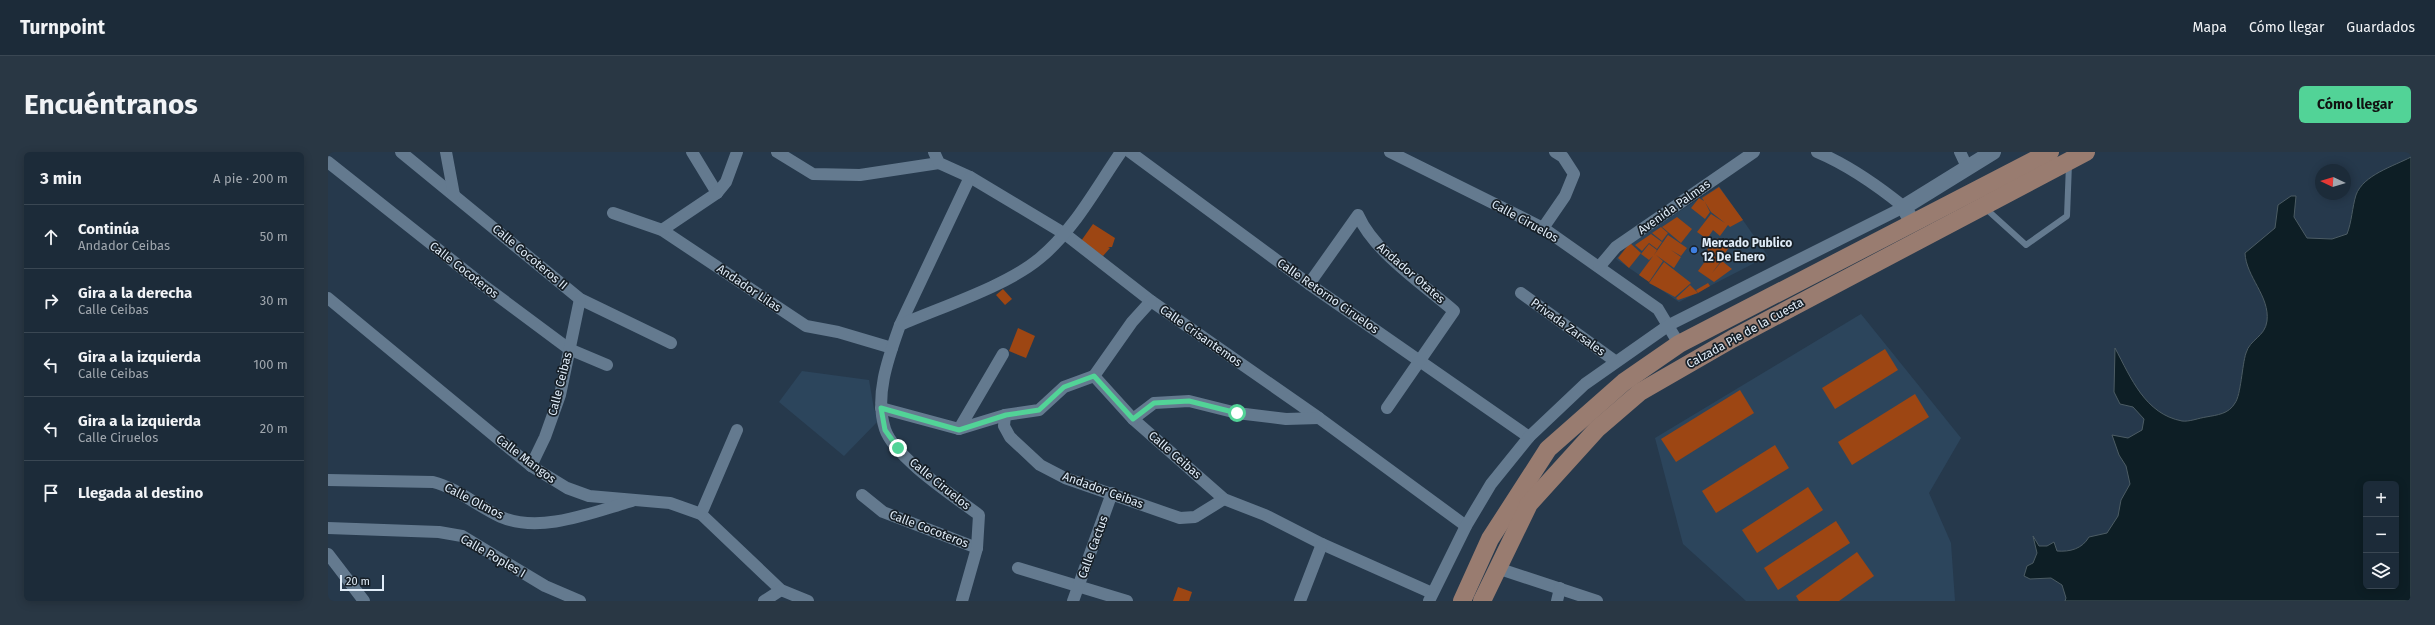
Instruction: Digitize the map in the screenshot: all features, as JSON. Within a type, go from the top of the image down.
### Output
[{"type":"main road","points":[[1908,215],[1968,169],[1993,152]]},
{"type":"main road","name":"Calzada Pie de la Cuesta","points":[[1462,601],[1490,539],[1548,450],[1624,382],[1679,344],[1908,215],[2050,152]]},
{"type":"main road","name":"Calzada Pie de la Cuesta","points":[[1482,601],[1496,568],[1529,504],[1597,429],[1640,392],[1732,339],[1983,206],[2069,163],[2086,152]]},
{"type":"street","name":"Calle Cocoteros II","points":[[401,152],[580,299],[671,343]]},
{"type":"street","points":[[446,152],[454,195]]},
{"type":"street","points":[[692,152],[717,194]]},
{"type":"street","points":[[662,230],[717,194],[726,182],[737,152]]},
{"type":"street","points":[[777,152],[813,174],[860,176],[936,157]]},
{"type":"street","points":[[900,324],[1018,274],[1040,258],[1064,234],[1120,152]]},
{"type":"street","name":"Calle Retorno Ciruelos","points":[[1130,152],[1309,284],[1529,437]]},
{"type":"street","name":"Calle Ciruelos","points":[[1390,152],[1543,228],[1658,309],[1670,325],[1679,344]]},
{"type":"street","points":[[1543,228],[1565,196],[1574,174],[1563,156],[1555,152]]},
{"type":"street","points":[[1430,597],[1466,526],[1491,484],[1529,437],[1585,384],[1615,361],[1670,325],[1908,215],[1886,192],[1830,155],[1817,152]]},
{"type":"street","points":[[1960,152],[1968,169]]},
{"type":"street","name":"Avenida Palmas","points":[[1599,267],[1616,247],[1751,153]]},
{"type":"street","name":"Calle Crisantemos","points":[[936,157],[1064,234],[1151,301],[1318,418],[1466,526]]},
{"type":"street","name":"Calle Cocoteros","points":[[328,162],[483,285],[569,349],[607,365]]},
{"type":"street","name":"Calle Ciruelos","points":[[962,601],[977,548],[979,515],[917,467],[898,448],[885,430],[881,408],[885,370],[900,324],[970,177]]},
{"type":"street","name":"Andador Lilas","points":[[613,214],[662,230],[806,326],[838,332],[892,348]]},
{"type":"street","name":"Andador Otates","points":[[1309,284],[1358,215],[1364,230],[1385,252],[1454,311],[1421,361]]},
{"type":"street","name":"Privada Zarsales","points":[[1521,293],[1615,361]]},
{"type":"street","name":"Calle Mangos","points":[[328,298],[531,466],[566,488],[589,496],[641,499],[670,503],[701,514],[781,590],[808,601]]},
{"type":"street","name":"Calle Ceibas","points":[[531,466],[545,437],[560,395],[580,299]]},
{"type":"street","points":[[881,408],[959,430],[1006,415],[1039,410],[1064,387],[1094,376],[1132,322],[1151,301]]},
{"type":"street","points":[[959,430],[1003,354]]},
{"type":"street","points":[[1387,408],[1421,361]]},
{"type":"street","name":"Calle Ceibas","points":[[1094,376],[1133,419],[1224,498],[1265,515],[1430,597]]},
{"type":"street","points":[[1133,419],[1154,403],[1189,401],[1237,413],[1286,419],[1318,418]]},
{"type":"street","name":"Andador Ceibas","points":[[1006,415],[1004,426],[1010,437],[1040,465],[1065,478],[1112,493],[1180,518],[1195,518],[1224,498]]},
{"type":"street","points":[[701,514],[737,430]]},
{"type":"street","points":[[328,475],[334,480]]},
{"type":"street","name":"Calle Olmos","points":[[334,480],[433,482],[446,486],[466,499],[502,517],[527,522],[551,522],[641,499]]},
{"type":"street","name":"Calle Cactus","points":[[1073,601],[1112,493]]},
{"type":"street","name":"Calle Cocoteros","points":[[862,495],[883,512],[977,548]]},
{"type":"street","name":"Calle Poples I","points":[[328,528],[439,532],[462,536],[545,586],[580,601]]},
{"type":"street","points":[[1300,601],[1322,544]]},
{"type":"street","points":[[328,554],[364,601]]},
{"type":"street","points":[[1018,568],[1127,601]]},
{"type":"street","points":[[1496,568],[1560,588],[1592,600]]},
{"type":"street","points":[[1556,601],[1560,588]]},
{"type":"street","points":[[764,601],[781,590]]},
{"type":"lane","points":[[1983,206],[2026,245],[2066,216],[2069,163]]},
{"type":"shaded area","points":[[2411,157],[2411,601],[2065,601],[2066,598],[2062,585],[2051,578],[2030,579],[2024,576],[2027,566],[2033,563],[2037,553],[2033,536],[2039,546],[2047,546],[2054,542],[2057,551],[2071,550],[2079,547],[2089,537],[2107,533],[2118,516],[2121,500],[2130,484],[2126,466],[2119,455],[2112,435],[2128,438],[2142,430],[2144,419],[2133,407],[2120,404],[2114,392],[2115,348],[2133,382],[2149,403],[2158,411],[2169,417],[2182,421],[2218,415],[2226,412],[2232,407],[2237,399],[2248,348],[2261,334],[2267,321],[2265,303],[2249,270],[2245,253],[2275,228],[2278,205],[2291,196],[2296,196],[2294,217],[2307,238],[2332,239],[2347,234],[2356,195],[2360,188],[2372,177]]},
{"type":"shaded area","name":"Mercado Publico 12 De Enero","points":[[1719,186],[1768,256],[1679,302],[1616,259],[1630,243]]},
{"type":"shaded area","points":[[1861,314],[1961,438],[1929,493],[1951,543],[1955,601],[1746,601],[1683,544],[1655,438]]},
{"type":"shaded area","points":[[802,371],[869,380],[874,409],[879,420],[844,456],[779,402]]},
{"type":"building","points":[[1719,187],[1743,220],[1730,227],[1728,225],[1720,236],[1713,230],[1707,239],[1697,232],[1711,214],[1725,223],[1711,212],[1705,202],[1710,212],[1705,219],[1691,208],[1699,198],[1704,201],[1702,198]]},
{"type":"building","points":[[1677,217],[1692,229],[1681,243],[1662,227]]},
{"type":"building","points":[[1093,224],[1115,238],[1112,247],[1108,247],[1110,248],[1103,256],[1081,241]]},
{"type":"building","points":[[1661,227],[1668,233],[1662,241],[1652,233]]},
{"type":"building","points":[[1651,234],[1662,242],[1657,249],[1649,243],[1642,251],[1635,245]]},
{"type":"building","points":[[1668,235],[1687,248],[1681,256],[1671,250],[1681,257],[1674,268],[1656,255],[1663,261],[1649,282],[1639,275],[1653,256],[1649,260],[1641,254],[1649,244],[1657,250],[1654,255]]},
{"type":"building","points":[[1718,238],[1730,246],[1721,259],[1707,250],[1714,239],[1716,241]]},
{"type":"building","points":[[1630,243],[1641,253],[1629,268],[1618,258]]},
{"type":"building","points":[[1711,253],[1721,261],[1712,273],[1722,261],[1732,269],[1714,282],[1698,271]]},
{"type":"building","points":[[1664,262],[1691,283],[1675,297],[1649,283]]},
{"type":"building","points":[[1708,283],[1710,286],[1698,293],[1696,290]]},
{"type":"building","points":[[1690,285],[1698,293],[1678,300],[1676,298]]},
{"type":"building","points":[[1003,289],[1012,299],[1005,305],[996,295]]},
{"type":"building","points":[[1018,328],[1035,336],[1026,358],[1009,351]]},
{"type":"building","points":[[1885,349],[1898,370],[1835,409],[1822,388]]},
{"type":"building","points":[[1740,390],[1754,413],[1676,462],[1661,439]]},
{"type":"building","points":[[1915,394],[1929,417],[1852,465],[1838,442]]},
{"type":"building","points":[[1775,445],[1789,468],[1716,513],[1702,491]]},
{"type":"building","points":[[1808,487],[1823,510],[1757,553],[1742,530]]},
{"type":"building","points":[[1836,521],[1850,543],[1778,590],[1764,568]]},
{"type":"building","points":[[1857,552],[1874,576],[1839,601],[1799,601],[1796,596]]},
{"type":"building","points":[[1178,587],[1192,592],[1189,601],[1173,601]]},
{"type":"place","name":"Mercado Publico 12 De Enero","points":[[1694,250]]},
{"type":"route","points":[[898,448],[885,430],[881,408],[959,430],[1006,415],[1039,410],[1064,387],[1094,376],[1133,419],[1154,403],[1189,401],[1237,413]]}]
